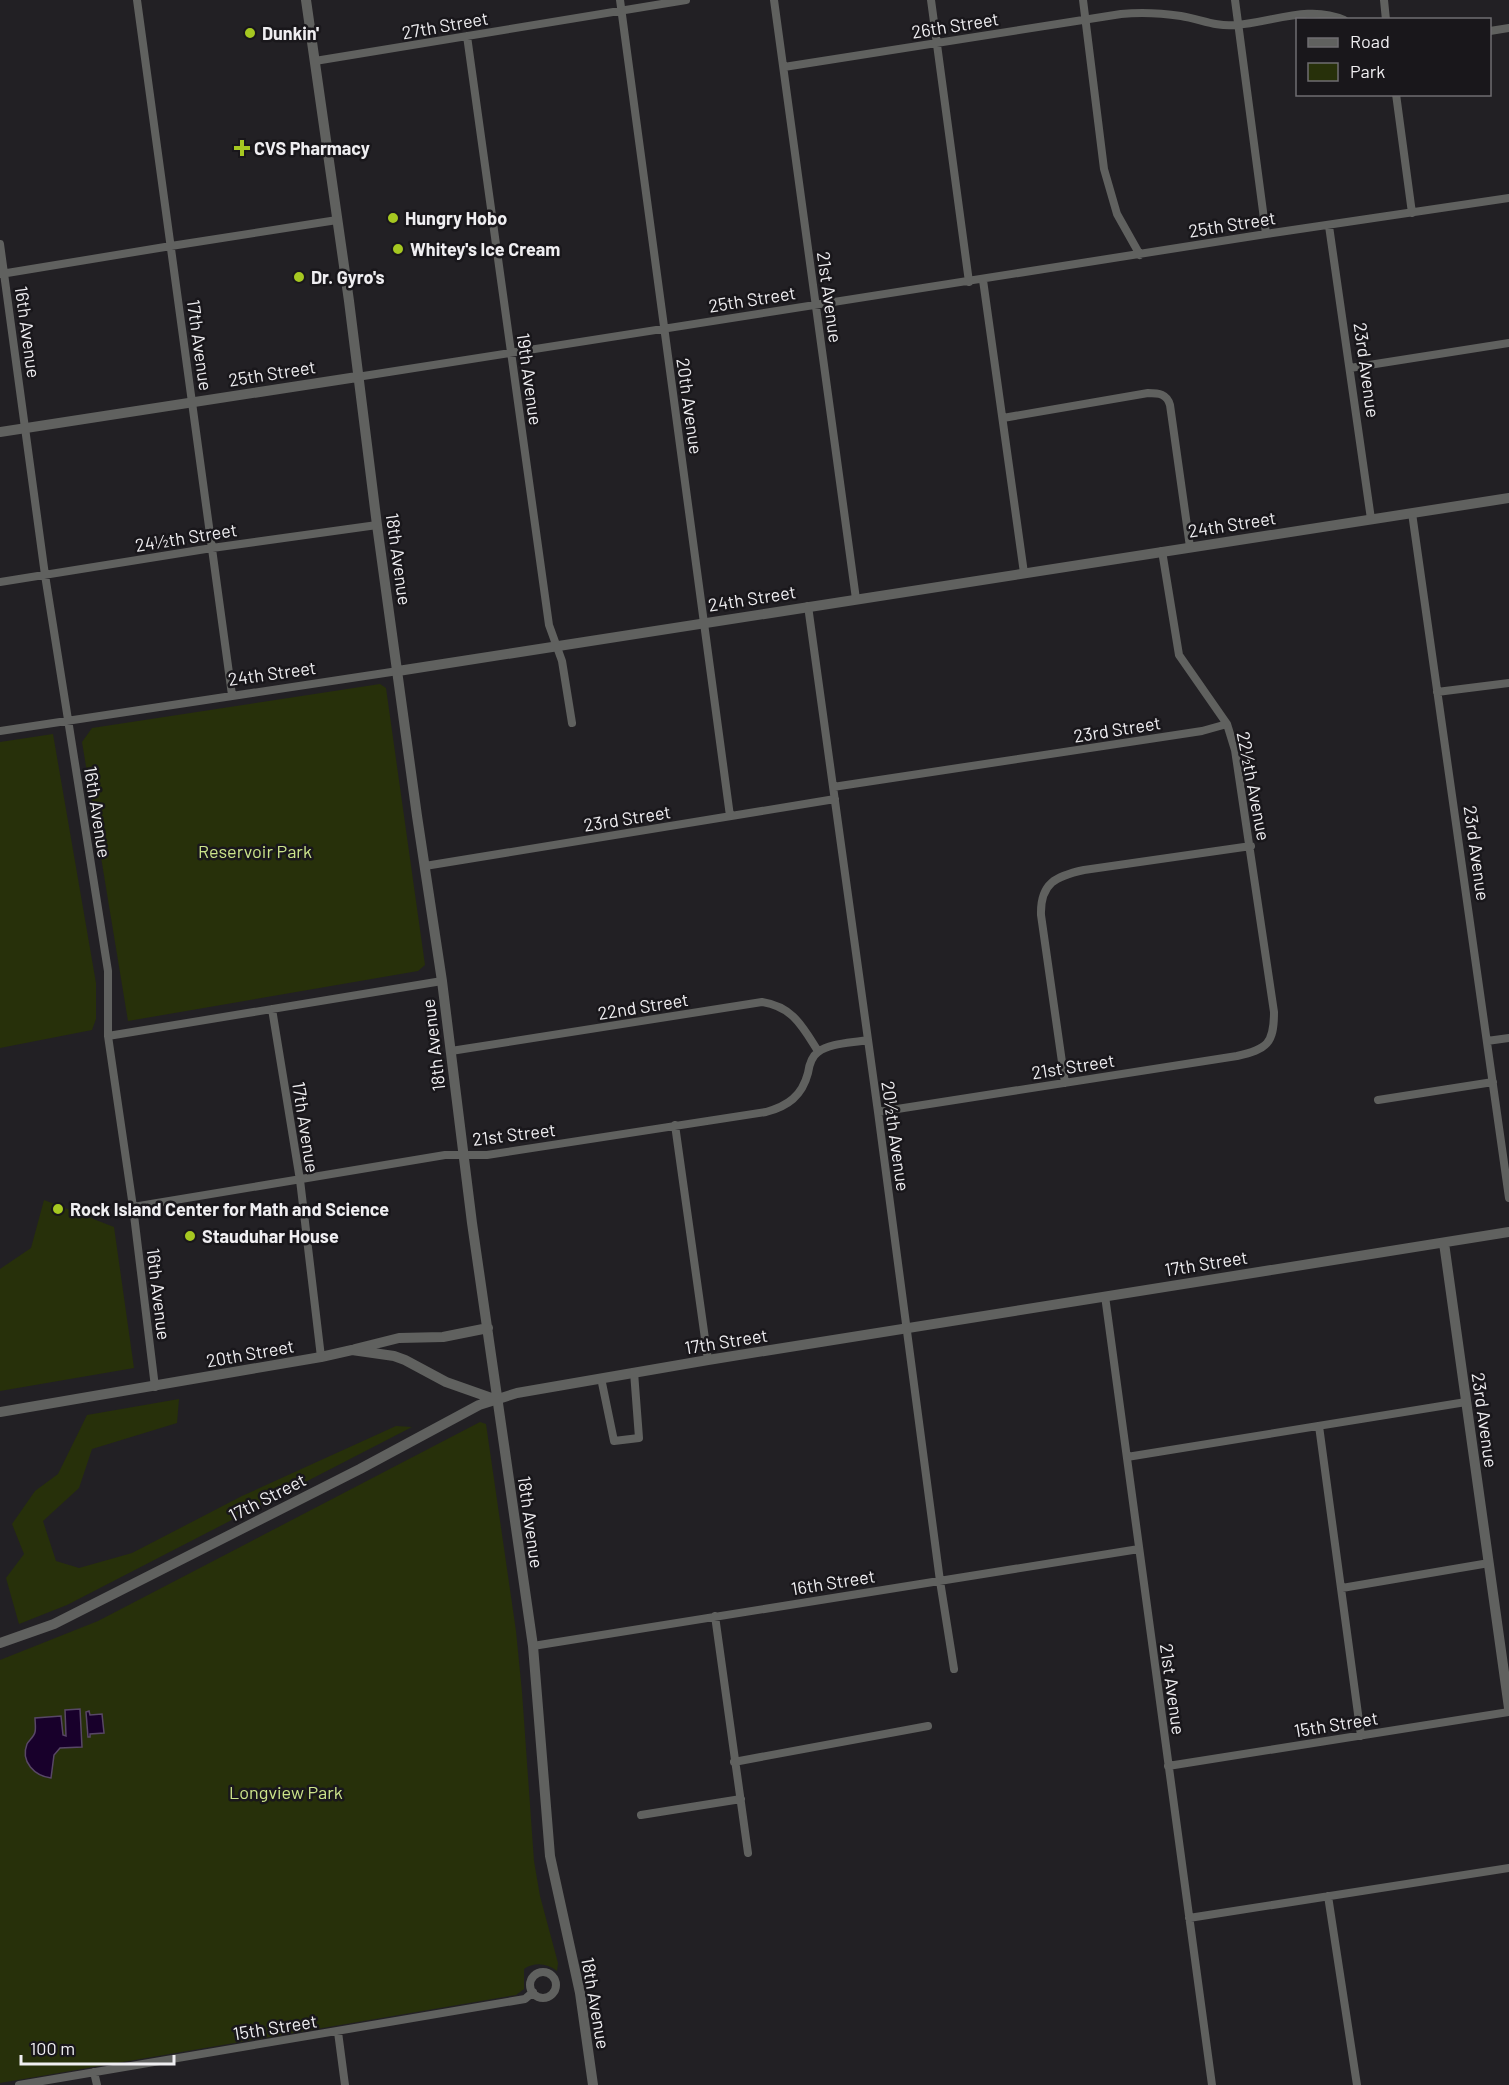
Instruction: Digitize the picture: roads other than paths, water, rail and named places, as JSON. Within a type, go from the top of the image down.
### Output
[{"type":"street","name":"17th Avenue","points":[[137,0],[232,695]]},
{"type":"street","name":"18th Avenue","points":[[306,0],[442,981],[463,1155],[533,1646],[550,1856],[580,1993],[593,2085]]},
{"type":"street","name":"20th Avenue","points":[[620,0],[730,816]]},
{"type":"street","name":"27th Street","points":[[315,61],[686,0]]},
{"type":"street","name":"21st Avenue","points":[[774,0],[856,599]]},
{"type":"street","points":[[931,0],[969,282]]},
{"type":"street","points":[[1083,0],[1104,169],[1117,214],[1140,255]]},
{"type":"street","points":[[1235,0],[1266,234]]},
{"type":"street","points":[[1384,0],[1386,18]]},
{"type":"street","name":"26th Street","points":[[784,67],[937,44],[1086,18],[1143,12],[1182,16],[1216,25],[1238,25],[1318,13],[1340,18]]},
{"type":"street","points":[[1491,32],[1509,28]]},
{"type":"street","name":"19th Avenue","points":[[467,36],[549,625],[562,661],[572,723]]},
{"type":"street","points":[[1396,96],[1412,213]]},
{"type":"street","name":"25th Street","points":[[0,432],[1509,198]]},
{"type":"street","points":[[2,274],[337,220]]},
{"type":"street","name":"23rd Avenue","points":[[1329,226],[1371,519]]},
{"type":"street","name":"16th Avenue","points":[[0,244],[2,274],[26,429],[45,575],[108,971],[108,1036],[133,1207],[155,1387]]},
{"type":"street","points":[[983,280],[1024,573]]},
{"type":"street","points":[[1350,368],[1509,343]]},
{"type":"street","points":[[1003,418],[1148,393],[1161,393],[1170,405],[1190,547]]},
{"type":"street","name":"24th Street","points":[[0,731],[1509,498]]},
{"type":"street","name":"23rd Avenue","points":[[1412,513],[1509,1198]]},
{"type":"street","name":"24½th Street","points":[[0,582],[212,548],[377,525]]},
{"type":"street","name":"22½th Avenue","points":[[1162,551],[1179,655],[1227,724],[1235,750],[1274,1012],[1273,1031],[1269,1041]]},
{"type":"street","name":"20½th Avenue","points":[[808,606],[878,1112],[939,1581],[954,1669]]},
{"type":"street","points":[[1437,692],[1509,683]]},
{"type":"street","name":"23rd Street","points":[[833,787],[1202,731],[1227,724]]},
{"type":"street","name":"23rd Street","points":[[425,866],[835,799]]},
{"type":"street","points":[[1065,1083],[1041,915],[1041,902],[1049,885],[1064,874],[1083,870],[1251,846]]},
{"type":"street","points":[[108,1036],[442,981]]},
{"type":"street","name":"22nd Street","points":[[451,1051],[762,1002],[780,1006],[788,1011],[818,1052]]},
{"type":"street","name":"17th Avenue","points":[[272,1009],[300,1180],[321,1357]]},
{"type":"street","points":[[1487,1041],[1509,1038]]},
{"type":"street","points":[[818,1052],[839,1045],[867,1040]]},
{"type":"street","name":"21st Street","points":[[878,1112],[1236,1056],[1255,1052],[1266,1046],[1269,1041]]},
{"type":"street","name":"21st Street","points":[[133,1207],[445,1155],[487,1155],[766,1112],[787,1105],[800,1093],[810,1064],[818,1052]]},
{"type":"street","points":[[1378,1100],[1493,1082]]},
{"type":"street","points":[[675,1125],[708,1360]]},
{"type":"street","name":"17th Street","points":[[0,1643],[54,1624],[479,1405],[517,1393],[634,1372],[1509,1232]]},
{"type":"street","name":"23rd Avenue","points":[[1444,1243],[1509,1710]]},
{"type":"street","name":"21st Avenue","points":[[1105,1296],[1212,2085]]},
{"type":"street","points":[[352,1350],[399,1338],[443,1337],[488,1328]]},
{"type":"street","name":"20th Street","points":[[0,1412],[155,1387],[352,1350],[394,1356],[446,1382],[497,1400]]},
{"type":"street","points":[[602,1378],[614,1441],[639,1438],[634,1372]]},
{"type":"street","points":[[1127,1457],[1466,1402]]},
{"type":"street","points":[[1319,1426],[1361,1736]]},
{"type":"street","name":"16th Street","points":[[533,1646],[1139,1549]]},
{"type":"street","points":[[1342,1588],[1489,1563]]},
{"type":"street","points":[[716,1616],[748,1852]]},
{"type":"street","name":"15th Street","points":[[1168,1766],[1509,1710]]},
{"type":"street","points":[[734,1762],[928,1726]]},
{"type":"street","points":[[641,1815],[741,1799]]},
{"type":"street","points":[[1189,1918],[1509,1868]]},
{"type":"street","points":[[1328,1896],[1358,2085]]},
{"type":"street","name":"15th Street","points":[[20,2085],[525,1999],[532,1992]]},
{"type":"street","points":[[338,2032],[345,2085]]},
{"type":"street","points":[[94,2072],[96,2085]]},
{"type":"place","name":"Dunkin'","points":[[250,33]]},
{"type":"place","name":"CVS Pharmacy","points":[[242,148]]},
{"type":"place","name":"Hungry Hobo","points":[[393,218]]},
{"type":"place","name":"Whitey's Ice Cream","points":[[398,249]]},
{"type":"place","name":"Dr. Gyro's","points":[[299,277]]},
{"type":"place","name":"Rock Island Center for Math and Science","points":[[58,1209]]},
{"type":"place","name":"Stauduhar House","points":[[190,1236]]},
{"type":"park label","name":"Reservoir Park","points":[[255,851]]},
{"type":"park label","name":"Longview Park","points":[[286,1792]]}]
